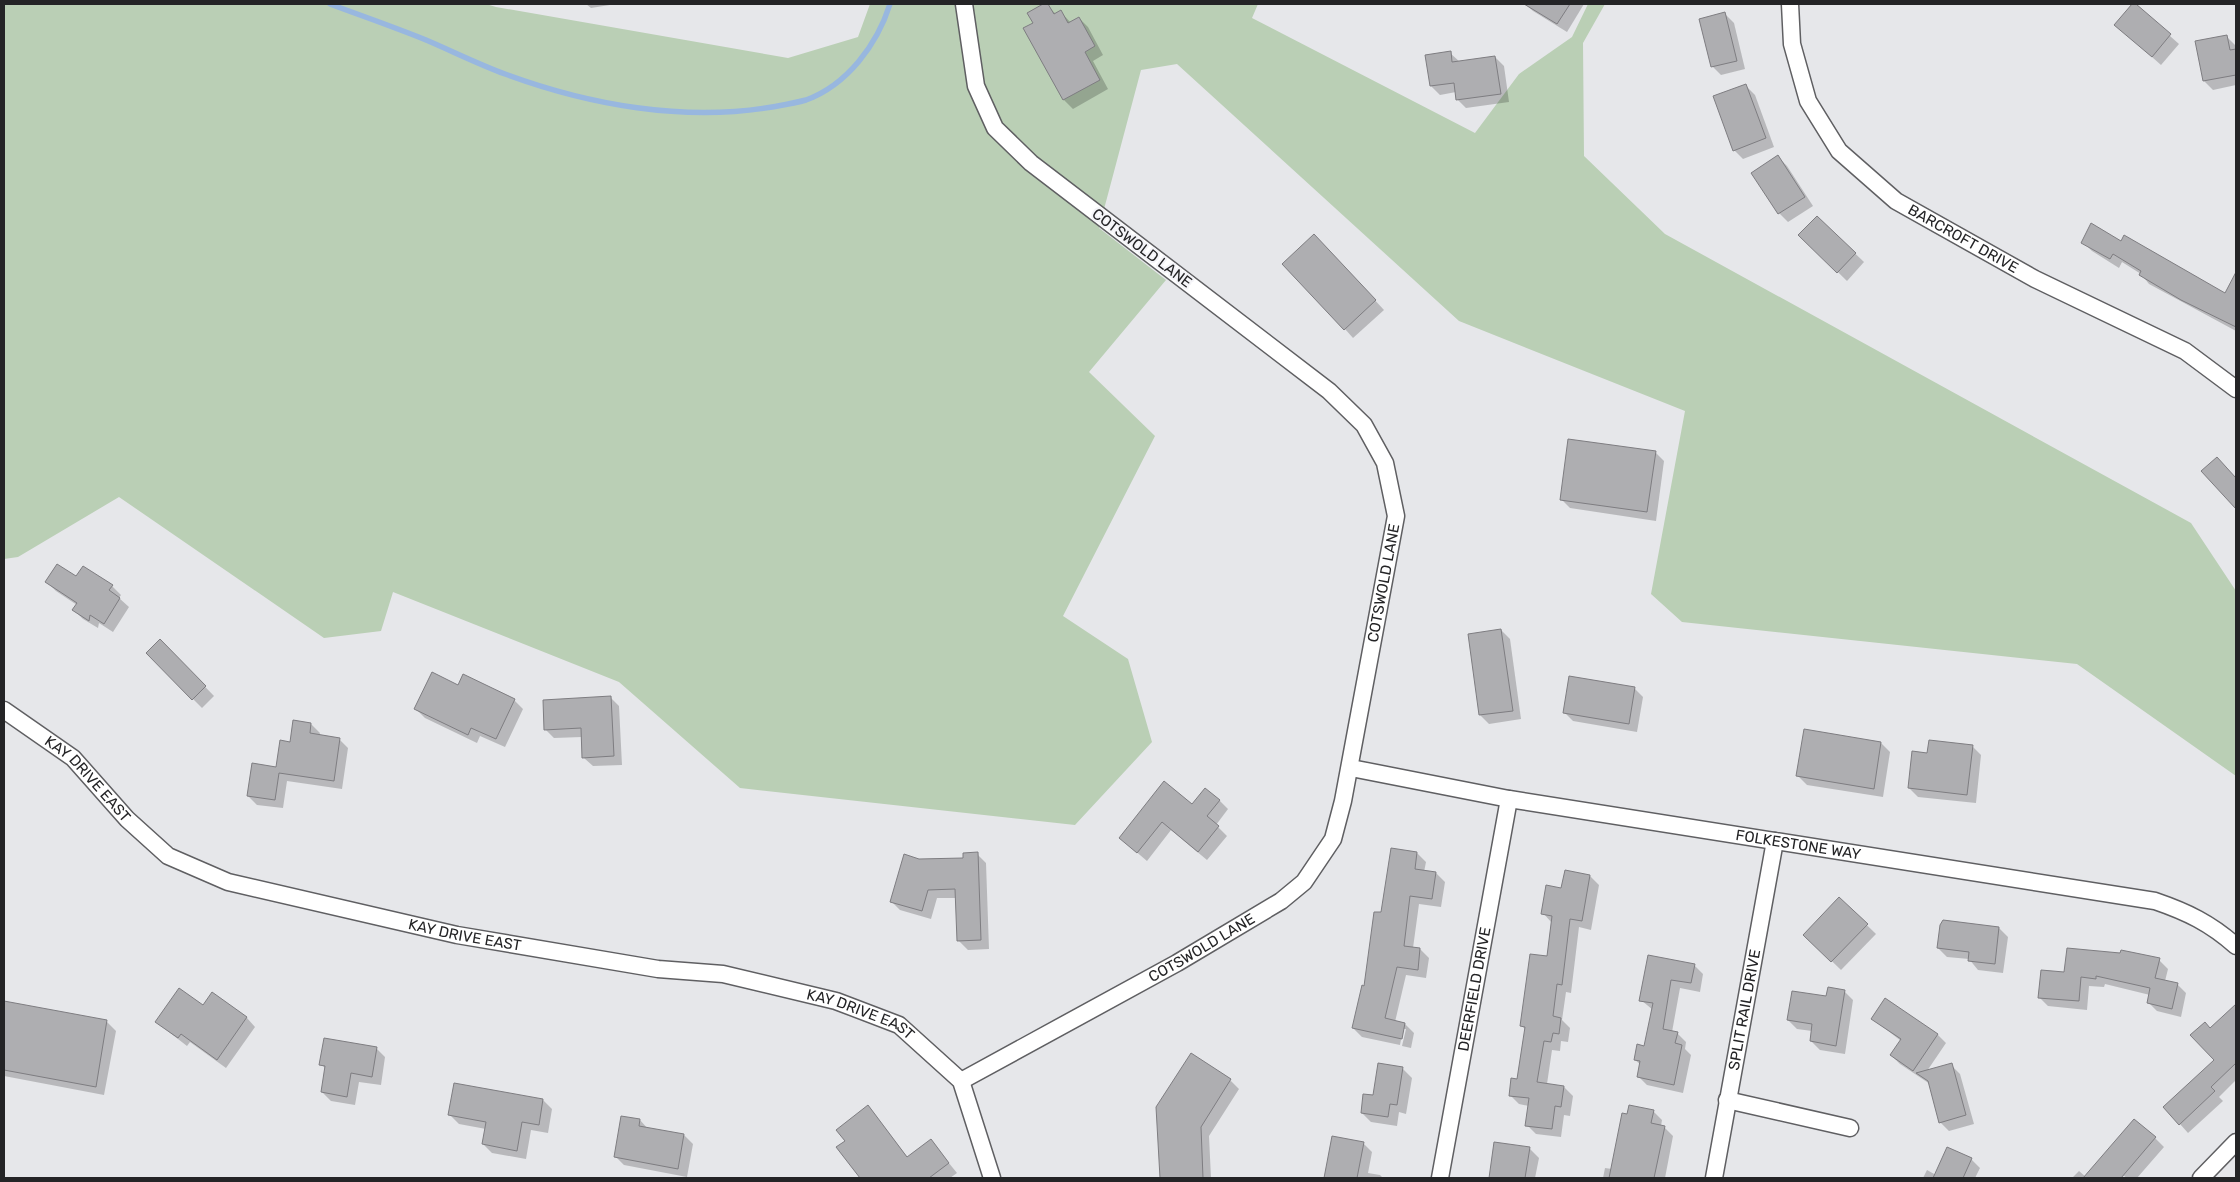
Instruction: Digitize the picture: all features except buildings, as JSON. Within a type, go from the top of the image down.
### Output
[{"type":"street","name":"COTSWOLD LANE","points":[[961,1081],[1177,963],[1281,901],[1304,882],[1333,838],[1351,768],[1396,516],[1385,463],[1364,425],[1330,391],[1031,163],[995,128],[976,86],[964,4]]},
{"type":"street","name":"BARCROFT DRIVE","points":[[1790,4],[1792,44],[1808,101],[1839,151],[1896,201],[2035,279],[2229,374],[2236,389]]},
{"type":"street","name":"KAY DRIVE EAST","points":[[4,710],[73,758],[127,819],[168,856],[228,882],[457,935],[658,969],[723,974],[836,1002],[899,1025],[961,1081]]},
{"type":"street","name":"FOLKESTONE WAY","points":[[1351,768],[1509,799],[2155,901],[2186,911],[2218,930],[2236,946]]},
{"type":"street","name":"DEERFIELD DRIVE","points":[[1440,1178],[1509,799]]},
{"type":"street","name":"SPLIT RAIL DRIVE","points":[[1714,1178],[1775,841]]},
{"type":"street","points":[[961,1081],[992,1178]]},
{"type":"street","points":[[1727,1100],[1850,1128]]},
{"type":"street","points":[[2201,1178],[2236,1142]]},
{"type":"green space","points":[[4,4],[486,4],[788,58],[858,37],[870,4],[1258,4],[1252,18],[1475,133],[1519,74],[1572,37],[1588,4],[1605,4],[1583,43],[1584,156],[1665,234],[2191,523],[2236,591],[2236,776],[2077,664],[1682,622],[1651,594],[1685,411],[1459,321],[1177,64],[1141,70],[1099,228],[1166,280],[1089,372],[1155,436],[1063,616],[1128,659],[1152,742],[1075,825],[740,788],[619,682],[393,592],[381,631],[324,638],[119,497],[18,557],[4,559]]},
{"type":"waterway","points":[[330,4],[414,35],[495,70],[537,85],[603,102],[637,108],[705,113],[772,107],[806,100],[821,93],[835,84],[859,62],[877,34],[890,4]]}]
